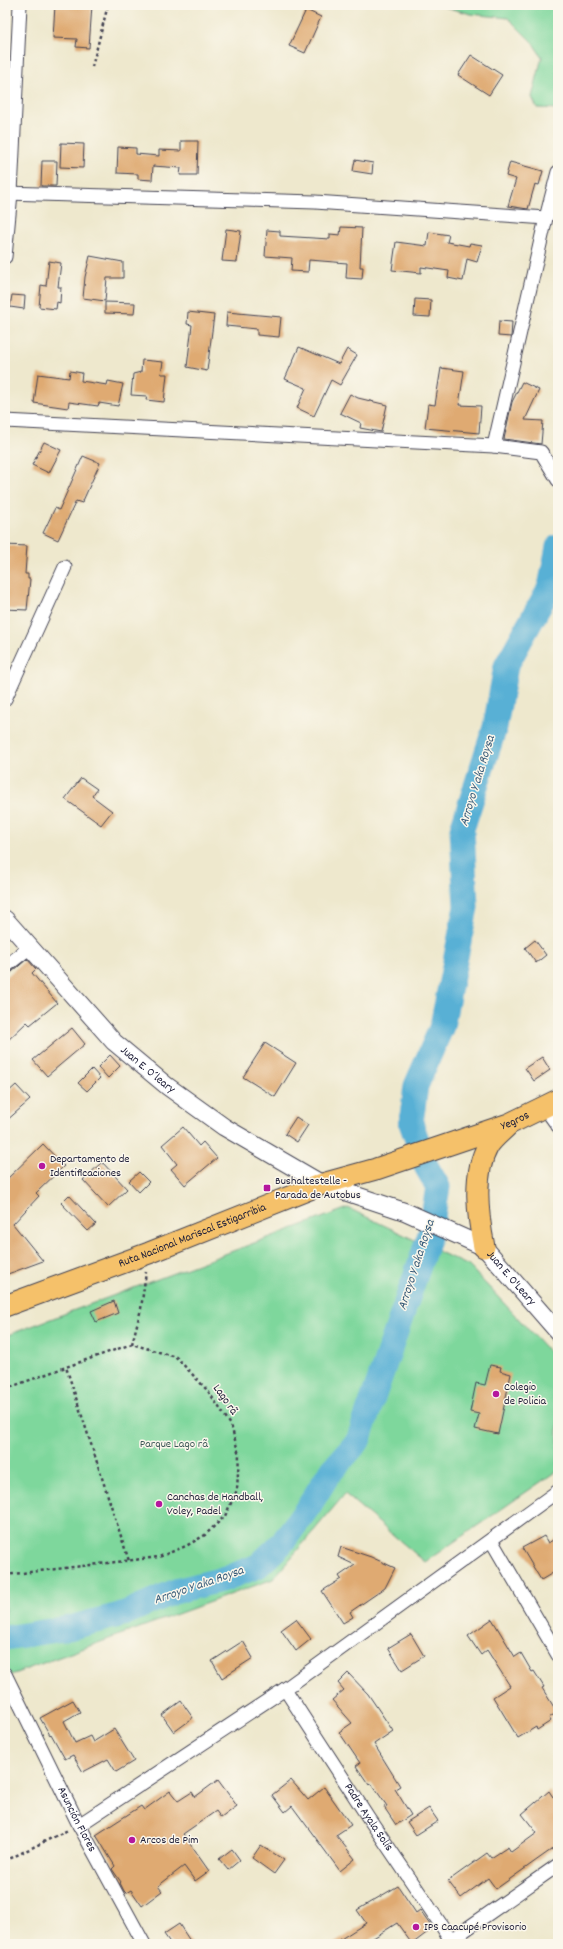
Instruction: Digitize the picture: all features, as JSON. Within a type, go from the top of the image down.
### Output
[{"type":"main road","name":"Yegros","points":[[470,1136],[509,1124],[551,1104]]},
{"type":"main road","points":[[484,1247],[478,1207],[483,1159],[488,1145],[509,1124]]},
{"type":"main road","name":"Ruta Nacional Mariscal Estigarribia","points":[[5,1306],[149,1253],[322,1184],[376,1169],[470,1136]]},
{"type":"street","points":[[5,257],[20,5]]},
{"type":"street","points":[[494,446],[546,218],[558,172]]},
{"type":"street","points":[[8,193],[315,202],[546,218]]},
{"type":"street","points":[[5,421],[494,446],[541,452],[558,479]]},
{"type":"street","points":[[5,698],[65,566]]},
{"type":"street","name":"Juan E. O´leary","points":[[5,919],[29,948],[114,1042],[167,1086],[224,1127],[322,1184]]},
{"type":"street","points":[[5,967],[29,948]]},
{"type":"street","points":[[551,1104],[558,1126]]},
{"type":"street","name":"Juan E. O'Leary","points":[[322,1184],[406,1212],[484,1247],[558,1332]]},
{"type":"street","points":[[79,1825],[286,1689],[558,1491]]},
{"type":"street","points":[[491,1540],[558,1655]]},
{"type":"street","name":"Asunción Flores","points":[[5,1674],[79,1825],[144,1944]]},
{"type":"street","name":"Padre Ayala Solís","points":[[286,1689],[450,1942]]},
{"type":"street","points":[[450,1942],[558,1865]]},
{"type":"path","points":[[92,67],[108,5]]},
{"type":"path","points":[[5,1389],[132,1344],[141,1308],[149,1253]]},
{"type":"path","name":"Lago rã","points":[[5,1575],[159,1557],[186,1546],[205,1535],[225,1516],[237,1490],[239,1455],[231,1425],[208,1391],[176,1357],[132,1344]]},
{"type":"path","points":[[66,1367],[129,1561]]},
{"type":"path","points":[[5,1861],[79,1825]]},
{"type":"green space","points":[[437,5],[558,5],[558,109],[537,108],[532,97],[542,57],[532,42],[508,18],[471,14]]},
{"type":"green space","name":"Parque Lago rã","points":[[348,1208],[469,1266],[558,1361],[558,1470],[425,1562],[345,1494],[273,1579],[5,1677],[5,1336]]},
{"type":"building","points":[[55,5],[92,5],[89,48],[76,47],[77,39],[53,38]]},
{"type":"building","points":[[306,10],[321,17],[305,53],[289,46]]},
{"type":"building","points":[[471,55],[502,75],[489,95],[458,75]]},
{"type":"building","points":[[181,141],[198,141],[197,175],[180,175],[181,168],[153,166],[152,180],[138,179],[138,174],[117,173],[118,147],[136,148],[136,154],[159,156],[159,150],[181,151]]},
{"type":"building","points":[[61,143],[84,144],[83,168],[60,167]]},
{"type":"building","points":[[355,160],[373,163],[372,174],[353,171]]},
{"type":"building","points":[[42,161],[57,161],[56,186],[41,186]]},
{"type":"building","points":[[510,162],[543,171],[539,185],[535,184],[528,209],[508,206],[516,179],[506,176]]},
{"type":"building","points":[[341,227],[362,228],[360,267],[363,267],[362,279],[346,278],[347,263],[309,260],[308,272],[291,271],[292,258],[265,256],[267,230],[280,231],[280,236],[330,239],[330,234],[340,235]]},
{"type":"building","points":[[226,229],[241,231],[237,262],[222,261]]},
{"type":"building","points":[[429,232],[449,235],[447,242],[469,246],[470,243],[482,245],[477,262],[467,259],[463,281],[448,278],[449,271],[421,267],[421,273],[392,270],[396,242],[427,246]]},
{"type":"building","points":[[90,256],[123,262],[123,278],[107,278],[105,301],[83,298],[85,277]]},
{"type":"building","points":[[49,261],[61,263],[58,287],[61,287],[60,303],[57,302],[56,309],[39,307],[41,285],[46,286]]},
{"type":"building","points":[[12,295],[25,296],[24,309],[10,307]]},
{"type":"building","points":[[415,299],[431,300],[430,317],[414,316]]},
{"type":"building","points":[[105,302],[135,303],[134,314],[105,313]]},
{"type":"building","points":[[188,312],[214,315],[207,371],[187,367],[192,325],[187,324]]},
{"type":"building","points":[[227,312],[281,317],[279,337],[257,335],[257,329],[226,326]]},
{"type":"building","points":[[499,321],[512,322],[511,337],[498,336]]},
{"type":"building","points":[[299,347],[339,364],[347,349],[357,355],[340,385],[331,380],[314,416],[297,408],[306,388],[285,379]]},
{"type":"building","points":[[142,360],[163,362],[161,374],[167,374],[164,402],[146,400],[147,396],[131,395],[133,374],[141,372]]},
{"type":"building","points":[[441,368],[464,371],[459,405],[481,406],[479,433],[425,428],[428,404],[435,405]]},
{"type":"building","points":[[70,371],[82,373],[81,381],[107,385],[108,381],[123,384],[118,406],[99,403],[98,406],[69,402],[68,408],[34,403],[38,374],[69,378]]},
{"type":"building","points":[[522,382],[539,390],[525,420],[543,421],[541,444],[504,439],[512,402]]},
{"type":"building","points":[[350,394],[358,398],[387,405],[381,432],[360,428],[361,423],[340,413]]},
{"type":"building","points":[[44,442],[61,450],[49,473],[32,465]]},
{"type":"building","points":[[83,456],[100,463],[82,503],[76,501],[58,540],[43,533],[55,508],[59,510]]},
{"type":"building","points":[[5,545],[27,546],[25,574],[28,574],[28,579],[30,579],[27,610],[5,609]]},
{"type":"building","points":[[81,778],[97,789],[92,796],[112,811],[101,825],[65,799]]},
{"type":"building","points":[[535,940],[546,955],[536,963],[525,948]]},
{"type":"building","points":[[27,959],[36,969],[32,973],[57,1003],[30,1025],[27,1022],[5,1043],[5,978]]},
{"type":"building","points":[[72,1028],[85,1044],[47,1076],[33,1060]]},
{"type":"building","points":[[265,1043],[296,1063],[275,1097],[243,1077]]},
{"type":"building","points":[[110,1055],[120,1066],[108,1078],[98,1067]]},
{"type":"building","points":[[542,1057],[550,1070],[534,1081],[525,1068]]},
{"type":"building","points":[[92,1069],[100,1078],[87,1091],[78,1083]]},
{"type":"building","points":[[16,1085],[30,1100],[5,1122],[5,1095]]},
{"type":"building","points":[[296,1117],[308,1125],[297,1142],[285,1134]]},
{"type":"building","points":[[183,1127],[199,1146],[203,1142],[217,1158],[185,1185],[171,1169],[177,1164],[162,1145]]},
{"type":"building","points":[[43,1144],[64,1166],[36,1193],[39,1196],[13,1224],[43,1261],[5,1275],[5,1181]]},
{"type":"building","points":[[102,1162],[127,1189],[108,1207],[83,1180]]},
{"type":"building","points":[[139,1172],[149,1182],[139,1192],[129,1181]]},
{"type":"building","points":[[69,1195],[96,1224],[88,1231],[61,1203]]},
{"type":"building","points":[[114,1301],[118,1313],[96,1322],[91,1311]]},
{"type":"building","points":[[490,1365],[501,1367],[500,1371],[511,1374],[498,1434],[475,1429],[479,1414],[470,1412],[476,1383],[485,1385]]},
{"type":"building","points":[[544,1536],[548,1543],[558,1537],[558,1570],[541,1580],[522,1548]]},
{"type":"building","points":[[341,1547],[371,1557],[395,1568],[385,1588],[350,1612],[353,1617],[343,1623],[322,1591],[341,1579],[339,1576],[355,1565],[338,1557]]},
{"type":"building","points":[[296,1619],[311,1639],[296,1651],[281,1630]]},
{"type":"building","points":[[492,1619],[515,1657],[521,1653],[532,1672],[534,1671],[544,1687],[542,1688],[557,1712],[549,1718],[551,1721],[537,1730],[536,1727],[518,1738],[493,1697],[510,1686],[487,1650],[481,1655],[468,1636]]},
{"type":"building","points":[[411,1634],[424,1656],[402,1670],[388,1648]]},
{"type":"building","points":[[243,1641],[253,1658],[222,1678],[212,1661]]},
{"type":"building","points":[[348,1673],[368,1694],[393,1731],[374,1744],[400,1786],[395,1789],[411,1815],[396,1825],[384,1807],[387,1806],[371,1783],[369,1785],[356,1766],[360,1763],[339,1732],[352,1723],[332,1700],[344,1690],[338,1683]]},
{"type":"building","points":[[73,1700],[80,1712],[64,1721],[75,1743],[90,1736],[93,1742],[114,1729],[134,1761],[116,1772],[108,1759],[83,1772],[73,1755],[65,1759],[40,1718]]},
{"type":"building","points":[[181,1701],[193,1718],[174,1732],[162,1715]]},
{"type":"building","points":[[218,1780],[237,1806],[221,1818],[216,1811],[183,1834],[209,1871],[195,1881],[184,1866],[158,1886],[162,1891],[142,1906],[131,1890],[126,1893],[124,1891],[120,1883],[121,1882],[112,1869],[115,1866],[96,1835],[141,1806],[144,1810],[170,1791],[178,1801],[192,1792],[195,1797]]},
{"type":"building","points":[[291,1780],[308,1800],[324,1787],[351,1825],[336,1835],[355,1859],[340,1871],[292,1806],[285,1812],[272,1795]]},
{"type":"building","points":[[549,1791],[553,1797],[558,1794],[558,1845],[496,1889],[488,1878],[461,1898],[448,1881],[487,1853],[491,1858],[508,1847],[511,1852],[537,1833],[522,1814]]},
{"type":"building","points":[[429,1808],[438,1821],[416,1835],[407,1822]]},
{"type":"building","points":[[261,1845],[284,1860],[274,1874],[252,1858]]},
{"type":"building","points":[[232,1849],[240,1860],[228,1870],[219,1859]]},
{"type":"building","points":[[398,1886],[416,1913],[420,1910],[433,1928],[412,1944],[397,1923],[364,1944],[333,1944],[366,1923],[357,1910]]},
{"type":"building","points":[[179,1924],[192,1944],[171,1944],[164,1934]]},
{"type":"waterway","name":"Arroyo Y aka Roysa","points":[[5,1638],[69,1628],[123,1614],[176,1591],[224,1579],[258,1566],[282,1543],[309,1506],[328,1475],[358,1441],[430,1234],[438,1187],[426,1166],[411,1123],[416,1086],[442,1026],[466,907],[462,829],[495,727],[506,666],[550,587],[558,547]]},
{"type":"place","name":"Departamento de Identificaciones","points":[[42,1166]]},
{"type":"place","name":"Bushaltestelle - Parada de Autobus","points":[[267,1188]]},
{"type":"place","name":"Colegio de Policia","points":[[496,1394]]},
{"type":"place","name":"Canchas de Handball, Voley, Padel","points":[[159,1504]]},
{"type":"place","name":"Arcos de Pim","points":[[132,1840]]},
{"type":"place","name":"IPS Caacupé Provisorio","points":[[416,1927]]}]
